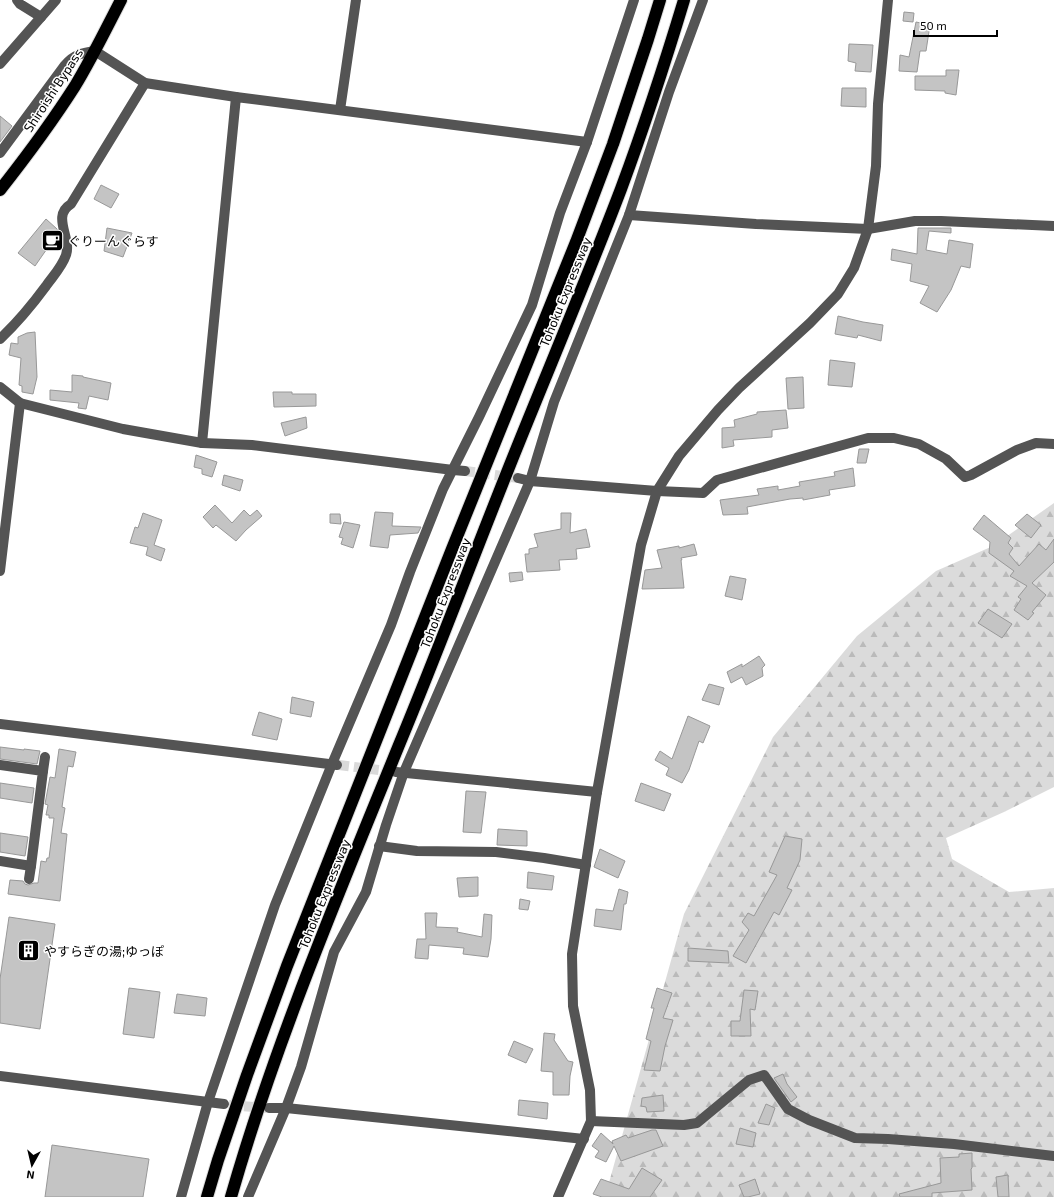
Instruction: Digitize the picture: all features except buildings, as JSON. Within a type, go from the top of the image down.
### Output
[{"type":"highway","name":"Shiroishi Bypass","points":[[0,190],[27,156],[66,100],[95,51],[121,0]]},
{"type":"highway","name":"Tohoku Expressway","points":[[207,1197],[247,1075],[287,966],[576,242],[613,144],[660,0]]},
{"type":"highway","name":"Tohoku Expressway","points":[[231,1197],[270,1074],[321,939],[429,672],[474,555],[621,188],[670,47],[684,0]]},
{"type":"street","points":[[17,0],[20,4],[42,17]]},
{"type":"street","points":[[0,64],[56,0]]},
{"type":"street","points":[[340,110],[356,0]]},
{"type":"street","points":[[181,1197],[208,1102],[275,905],[335,764],[391,625],[443,489],[532,305],[560,213],[587,142],[634,0]]},
{"type":"street","points":[[248,1197],[286,1108],[301,1067],[334,952],[366,892],[400,772],[530,481],[554,402],[629,216],[669,92],[702,0]]},
{"type":"street","points":[[558,1197],[591,1121],[590,1090],[573,1006],[572,954],[597,792],[641,545],[657,491],[679,456],[739,388],[810,323],[838,294],[854,268],[868,229],[876,166],[878,104],[888,0]]},
{"type":"street","points":[[0,154],[71,59],[78,54],[95,51],[145,83],[236,97],[587,142]]},
{"type":"street","points":[[0,339],[14,326],[31,306],[60,267],[66,254],[66,240],[62,219],[63,214],[72,204],[145,83]]},
{"type":"street","points":[[202,442],[236,97]]},
{"type":"street","points":[[629,216],[868,229],[915,221],[1054,226]]},
{"type":"street","points":[[0,387],[20,403],[123,429],[202,442],[252,445],[465,471]]},
{"type":"street","points":[[0,571],[20,403]]},
{"type":"street","points":[[518,478],[530,481],[703,493],[717,480],[868,438],[894,438],[919,444],[946,459],[965,477],[1016,450],[1036,444],[1054,444]]},
{"type":"street","points":[[0,724],[335,764]]},
{"type":"street","points":[[29,879],[45,757]]},
{"type":"street","points":[[0,765],[43,771]]},
{"type":"street","points":[[400,772],[597,792]]},
{"type":"street","points":[[380,846],[417,851],[449,850],[496,852],[586,865]]},
{"type":"street","points":[[0,861],[31,866]]},
{"type":"street","points":[[591,1121],[684,1126],[697,1123],[749,1080],[764,1075],[788,1109],[810,1120],[855,1138],[954,1144],[1054,1156]]},
{"type":"street","points":[[0,1076],[224,1104]]},
{"type":"street","points":[[269,1108],[286,1108],[584,1139]]},
{"type":"green space","points":[[1054,503],[1054,787],[1004,812],[946,838],[952,859],[1009,892],[1054,888],[1054,1197],[605,1197],[684,914],[773,737],[857,636],[936,571],[993,546]]},
{"type":"tunnel","points":[[465,471],[518,478]]},
{"type":"tunnel","points":[[339,765],[394,772]]},
{"type":"tunnel","points":[[229,1105],[267,1108]]},
{"type":"place","name":"ぐりーんぐらす","points":[[52,241]]},
{"type":"place","name":"やすらぎの湯;ゆっぽ","points":[[28,951]]}]
